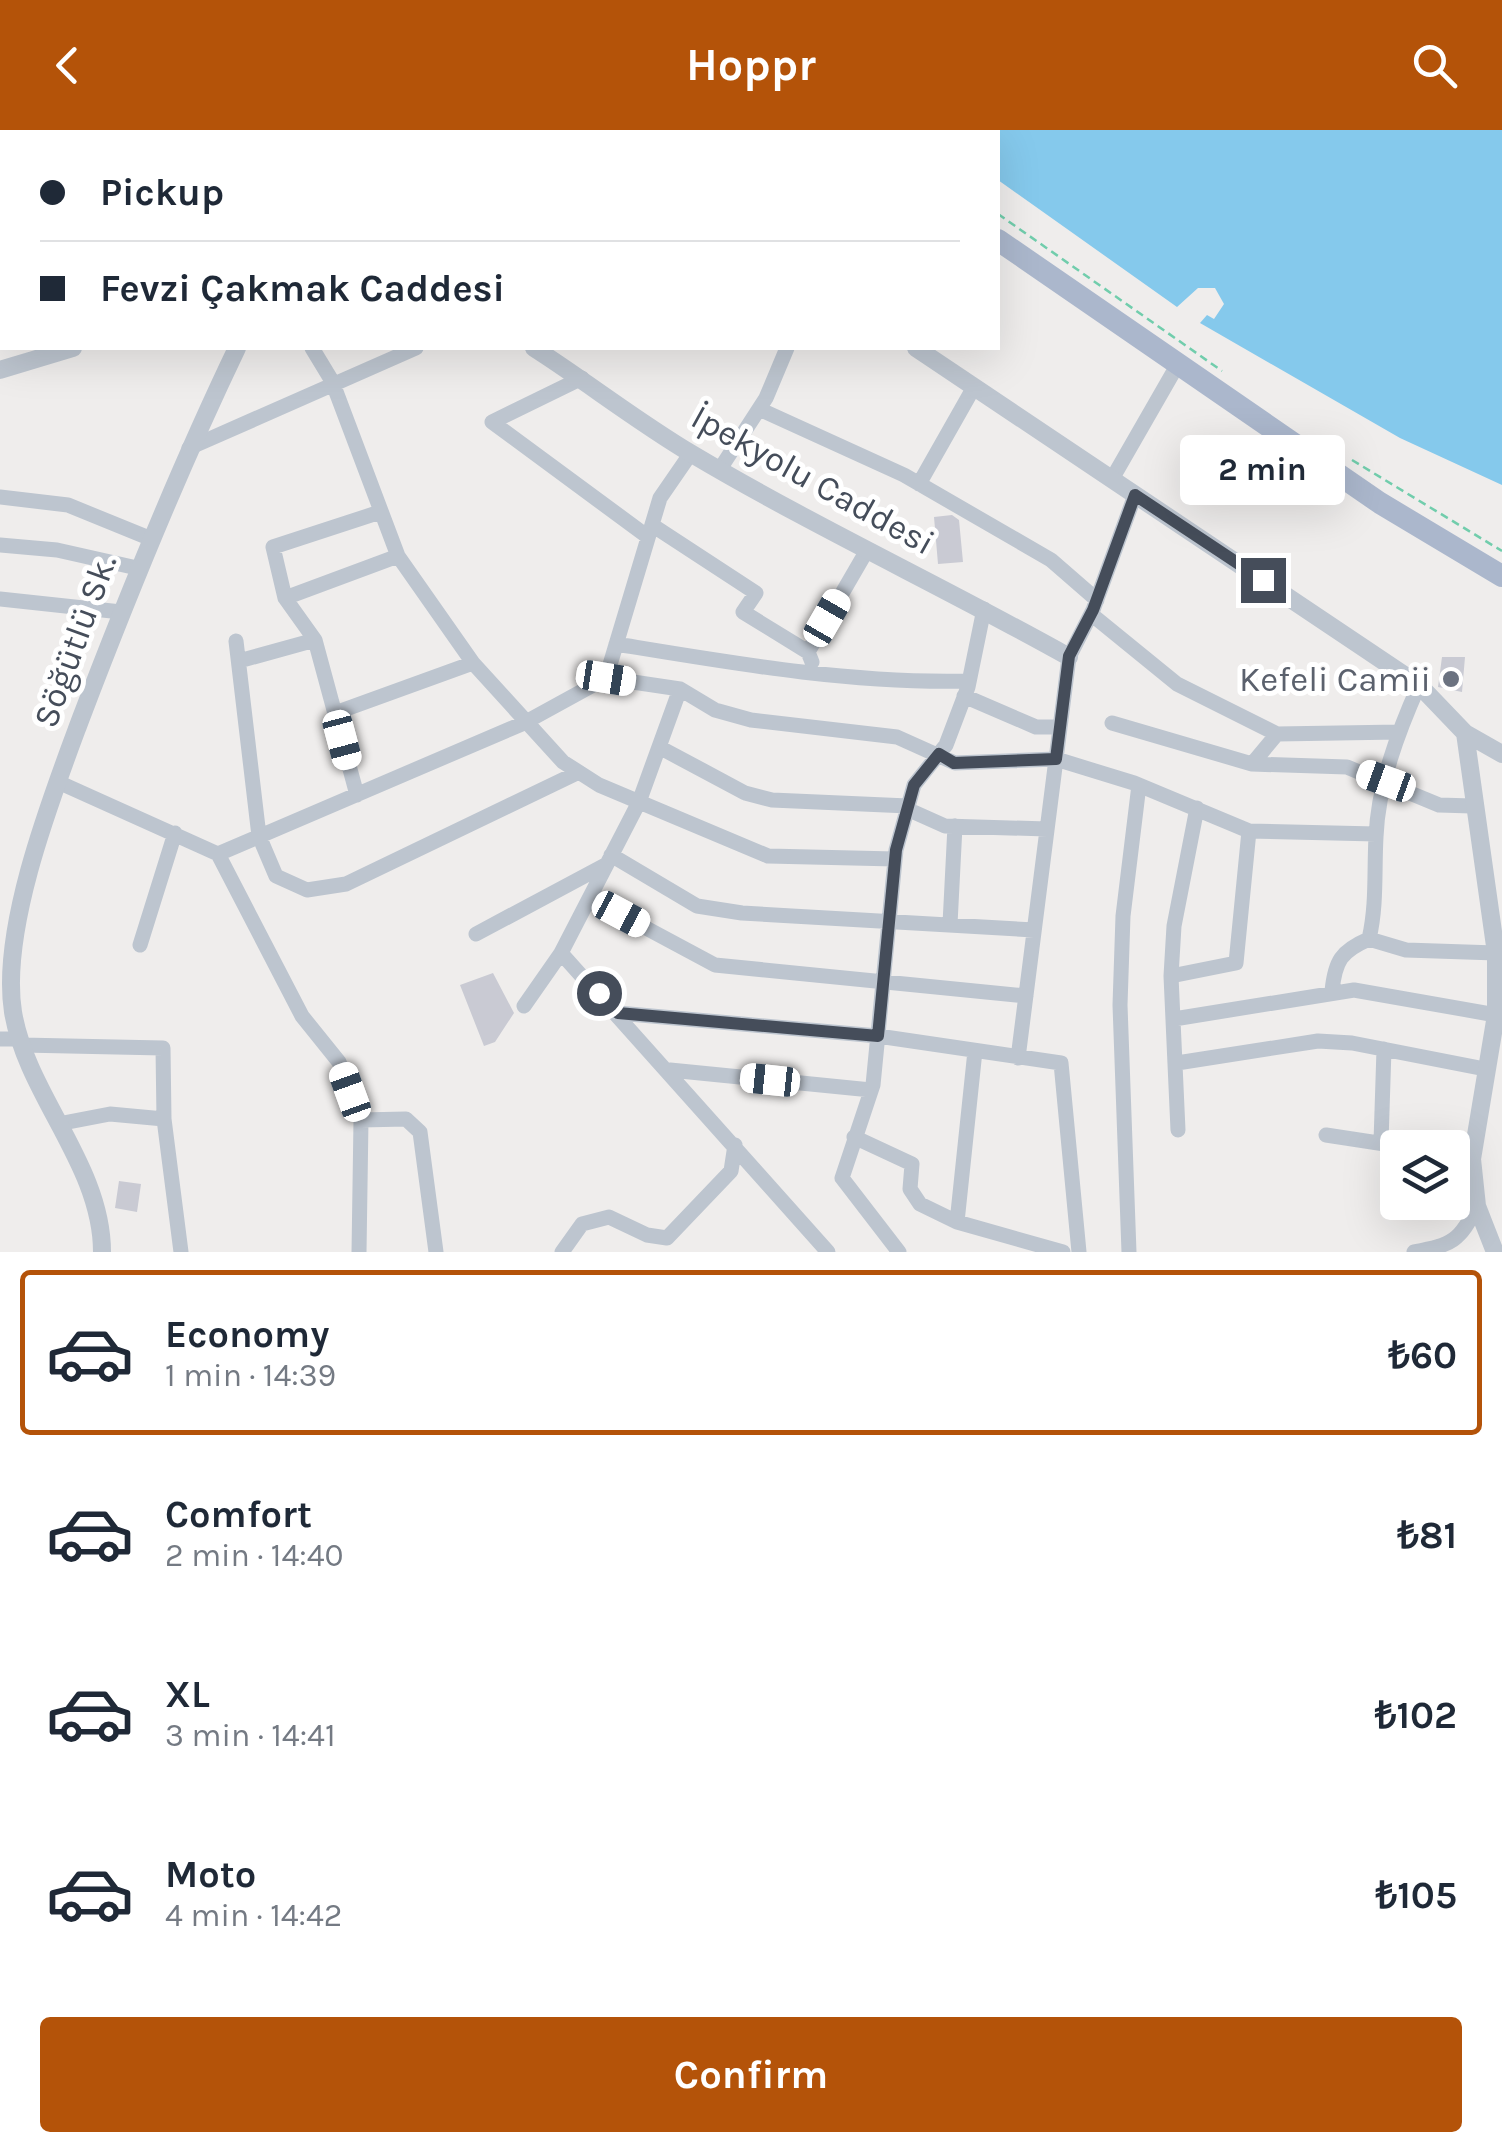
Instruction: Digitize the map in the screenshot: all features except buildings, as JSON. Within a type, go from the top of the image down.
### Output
[{"type":"main road","points":[[1000,229],[1320,451],[1502,560]]},
{"type":"main road","points":[[1000,241],[1380,503],[1502,576]]},
{"type":"street","points":[[0,370],[66,350]]},
{"type":"street","name":"Söğütlü Sk.","points":[[102,1252],[92,1197],[30,1072],[12,1010],[7,955],[38,836],[148,538],[236,350]]},
{"type":"street","points":[[313,350],[332,381],[398,556],[472,663],[524,723],[579,772],[639,802],[768,856],[895,859]]},
{"type":"street","points":[[189,448],[332,381],[411,350]]},
{"type":"street","name":"İpekyolu Caddesi","points":[[537,350],[691,454],[866,552],[984,609],[1069,656]]},
{"type":"street","points":[[720,469],[759,409],[786,350]]},
{"type":"street","points":[[919,350],[1419,685],[1465,733],[1502,754]]},
{"type":"street","points":[[1112,479],[1178,364]]},
{"type":"street","points":[[582,378],[492,422],[650,531],[756,592],[743,612],[808,652],[816,672]]},
{"type":"street","points":[[919,484],[974,386]]},
{"type":"street","points":[[759,409],[919,484],[1050,560],[1177,684],[1276,734],[1399,732]]},
{"type":"street","points":[[606,678],[660,498],[691,454]]},
{"type":"street","points":[[1018,1058],[1069,656],[1094,607],[1135,495]]},
{"type":"street","points":[[0,496],[68,505],[148,538]]},
{"type":"street","points":[[356,794],[316,640],[285,598],[273,547],[380,512]]},
{"type":"street","points":[[0,545],[57,550],[137,568]]},
{"type":"street","points":[[808,652],[866,552]]},
{"type":"street","points":[[285,598],[398,556]]},
{"type":"street","points":[[0,599],[121,612]]},
{"type":"street","points":[[899,1252],[842,1178],[872,1090],[895,859],[914,785],[939,754],[967,689],[984,609]]},
{"type":"street","points":[[239,662],[316,640]]},
{"type":"street","points":[[236,642],[259,836],[276,876],[307,890],[346,884],[579,772]]},
{"type":"street","points":[[616,644],[967,689],[1036,727],[1060,728]]},
{"type":"street","points":[[335,713],[472,663]]},
{"type":"street","points":[[218,854],[524,723],[606,678],[680,690],[715,710],[751,720],[897,737],[954,763],[1056,759],[1139,785],[1249,831],[1376,834]]},
{"type":"street","points":[[1369,939],[1376,906],[1376,834],[1386,781],[1399,732],[1419,685]]},
{"type":"street","points":[[524,1006],[561,953],[639,802],[680,690]]},
{"type":"street","points":[[1112,722],[1252,764],[1347,767],[1439,805],[1472,806]]},
{"type":"street","points":[[1465,733],[1472,806],[1491,900],[1496,953],[1496,1015],[1472,1159],[1481,1215],[1495,1252]]},
{"type":"street","points":[[1252,764],[1276,734]]},
{"type":"street","points":[[659,746],[745,793],[772,800],[908,807],[954,826],[1047,828]]},
{"type":"street","points":[[58,782],[218,854],[302,1016],[339,1062],[360,1120],[359,1252]]},
{"type":"street","points":[[1129,1252],[1120,1004],[1123,916],[1139,785]]},
{"type":"street","points":[[1178,1130],[1171,976],[1174,926],[1196,808]]},
{"type":"street","points":[[950,924],[954,826]]},
{"type":"street","points":[[1171,976],[1236,963],[1249,831]]},
{"type":"street","points":[[140,945],[176,832]]},
{"type":"street","points":[[609,860],[697,906],[742,913],[1034,930]]},
{"type":"street","points":[[476,934],[609,860]]},
{"type":"street","points":[[590,898],[715,964],[884,978],[1026,996]]},
{"type":"street","points":[[1332,991],[1334,964],[1347,948],[1369,939],[1406,950],[1496,953]]},
{"type":"street","points":[[561,953],[670,1070],[828,1252]]},
{"type":"street","points":[[1174,1019],[1354,990],[1496,1015]]},
{"type":"street","points":[[618,1013],[878,1036],[1061,1063],[1079,1252]]},
{"type":"street","points":[[0,1039],[163,1048],[164,1119],[181,1252]]},
{"type":"street","points":[[1177,1063],[1318,1041],[1384,1048],[1485,1070]]},
{"type":"street","points":[[1381,1130],[1384,1048]]},
{"type":"street","points":[[957,1222],[975,1051]]},
{"type":"street","points":[[670,1070],[872,1090]]},
{"type":"street","points":[[58,1124],[110,1114],[164,1119]]},
{"type":"street","points":[[360,1120],[406,1119],[420,1132],[436,1252]]},
{"type":"street","points":[[854,1136],[912,1164],[910,1189],[920,1204],[957,1222],[1063,1252]]},
{"type":"street","points":[[1326,1136],[1380,1142]]},
{"type":"street","points":[[562,1252],[582,1224],[609,1217],[647,1235],[667,1238],[731,1171],[735,1145]]},
{"type":"street","points":[[1481,1215],[1502,1237]]},
{"type":"street","points":[[1414,1252],[1442,1246],[1463,1235],[1481,1215]]},
{"type":"path","points":[[1000,215],[1224,373]]},
{"type":"path","points":[[1343,455],[1502,550]]},
{"type":"water","points":[[1000,130],[1502,130],[1502,485],[1400,438],[1200,323],[1207,315],[1214,319],[1224,304],[1215,288],[1198,288],[1177,307],[1000,181]]},
{"type":"place","name":"Kefeli Camii","points":[[1451,679]]},
{"type":"route","points":[[599,993],[618,1013],[878,1036],[896,850],[914,785],[939,754],[954,763],[1056,759],[1069,656],[1093,610],[1135,495],[1263,580]]}]
